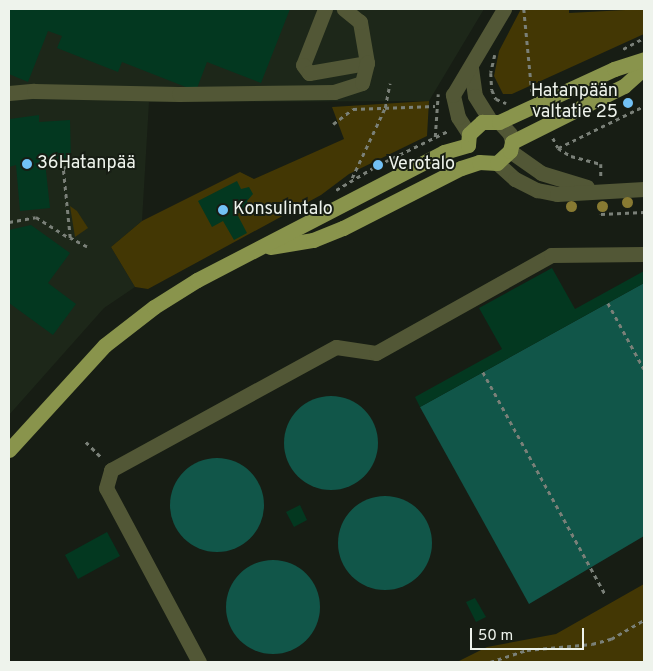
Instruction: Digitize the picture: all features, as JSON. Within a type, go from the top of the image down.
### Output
[{"type":"main road","points":[[9,450],[99,351],[134,322],[197,280],[469,139],[482,122],[495,121],[614,69],[644,59]]},
{"type":"main road","points":[[256,249],[313,240],[343,228],[479,162],[497,163],[511,147],[624,86],[644,68]]},
{"type":"street","points":[[325,9],[303,66],[309,73],[367,63]]},
{"type":"street","points":[[9,93],[34,91],[180,94],[334,92],[362,83],[367,63],[360,22],[344,9]]},
{"type":"street","points":[[479,162],[458,117],[453,95],[471,68],[504,9]]},
{"type":"street","points":[[471,68],[475,96],[495,121],[510,134],[511,147],[541,173],[601,190]]},
{"type":"street","points":[[497,163],[515,179],[536,190],[556,194],[644,189]]},
{"type":"street","points":[[199,662],[106,488],[111,470],[336,347],[376,353],[552,255],[644,254]]},
{"type":"path","points":[[524,9],[532,93]]},
{"type":"path","points":[[497,49],[490,73],[492,90],[496,99],[510,104]]},
{"type":"path","points":[[351,179],[385,108],[390,83]]},
{"type":"path","points":[[333,124],[353,109],[435,106]]},
{"type":"path","points":[[601,164],[586,162],[558,148],[644,106]]},
{"type":"path","points":[[70,238],[63,168],[90,160]]},
{"type":"path","points":[[601,214],[644,212]]},
{"type":"path","points":[[9,222],[36,217],[87,247]]},
{"type":"path","points":[[608,303],[644,369]]},
{"type":"path","points":[[483,372],[605,594]]},
{"type":"path","points":[[86,442],[111,470]]},
{"type":"path","points":[[490,662],[527,650],[577,648],[601,642],[644,620]]},
{"type":"shaded area","points":[[9,9],[484,9],[429,101],[149,102],[142,221],[111,247],[135,287],[104,308],[9,415]]},
{"type":"shaded area","points":[[521,9],[569,9],[569,13],[644,9],[644,34],[512,94],[503,94],[494,76],[499,51]]},
{"type":"shaded area","points":[[429,101],[427,136],[349,174],[321,195],[148,289],[135,287],[111,247],[142,221],[240,172],[254,179],[344,139],[332,107]]},
{"type":"shaded area","points":[[70,206],[77,211],[88,228],[75,237]]},
{"type":"shaded area","points":[[644,584],[644,662],[457,662],[487,647],[556,634]]},
{"type":"water","points":[[644,283],[644,536],[529,604],[420,407]]},
{"type":"water","points":[[331,396],[349,399],[364,410],[375,425],[378,443],[375,461],[364,476],[349,487],[331,490],[313,487],[298,476],[287,461],[284,443],[287,425],[298,410],[313,399]]},
{"type":"water","points":[[217,458],[235,461],[251,471],[261,487],[264,505],[261,523],[251,539],[235,549],[217,552],[199,549],[183,539],[173,523],[170,505],[173,487],[183,471],[199,461]]},
{"type":"water","points":[[385,496],[403,499],[418,510],[429,525],[432,543],[429,561],[418,576],[403,587],[385,590],[367,587],[352,576],[341,561],[338,543],[341,525],[352,510],[367,499]]},
{"type":"water","points":[[273,560],[291,563],[306,574],[317,589],[320,607],[317,625],[306,640],[291,651],[273,654],[255,651],[240,640],[229,625],[226,607],[229,589],[240,574],[255,563]]},
{"type":"building","points":[[9,9],[290,9],[261,83],[207,62],[196,91],[122,62],[118,72],[57,48],[62,36],[48,31],[28,82],[9,74]]},
{"type":"building","name":"36Hatanpää","points":[[39,115],[39,122],[70,120],[71,162],[45,162],[50,208],[20,211],[16,165],[9,167],[10,119]]},
{"type":"building","name":"Konsulintalo","points":[[237,181],[241,189],[249,187],[253,194],[247,201],[250,207],[237,214],[247,233],[234,240],[223,221],[212,227],[198,201]]},
{"type":"building","points":[[31,225],[70,253],[48,283],[76,304],[53,335],[9,303],[9,230]]},
{"type":"building","points":[[552,268],[575,309],[644,271],[644,283],[420,407],[415,397],[502,349],[479,308]]},
{"type":"building","points":[[300,505],[307,520],[294,527],[286,512]]},
{"type":"building","points":[[107,532],[120,556],[78,579],[65,555]]},
{"type":"building","points":[[475,598],[486,617],[476,622],[466,602]]},
{"type":"place","name":"Hatanpään valtatie 25","points":[[628,103]]},
{"type":"place","name":"36Hatanpää","points":[[27,164]]},
{"type":"place","name":"Verotalo","points":[[378,165]]},
{"type":"place","name":"Konsulintalo","points":[[223,210]]}]
